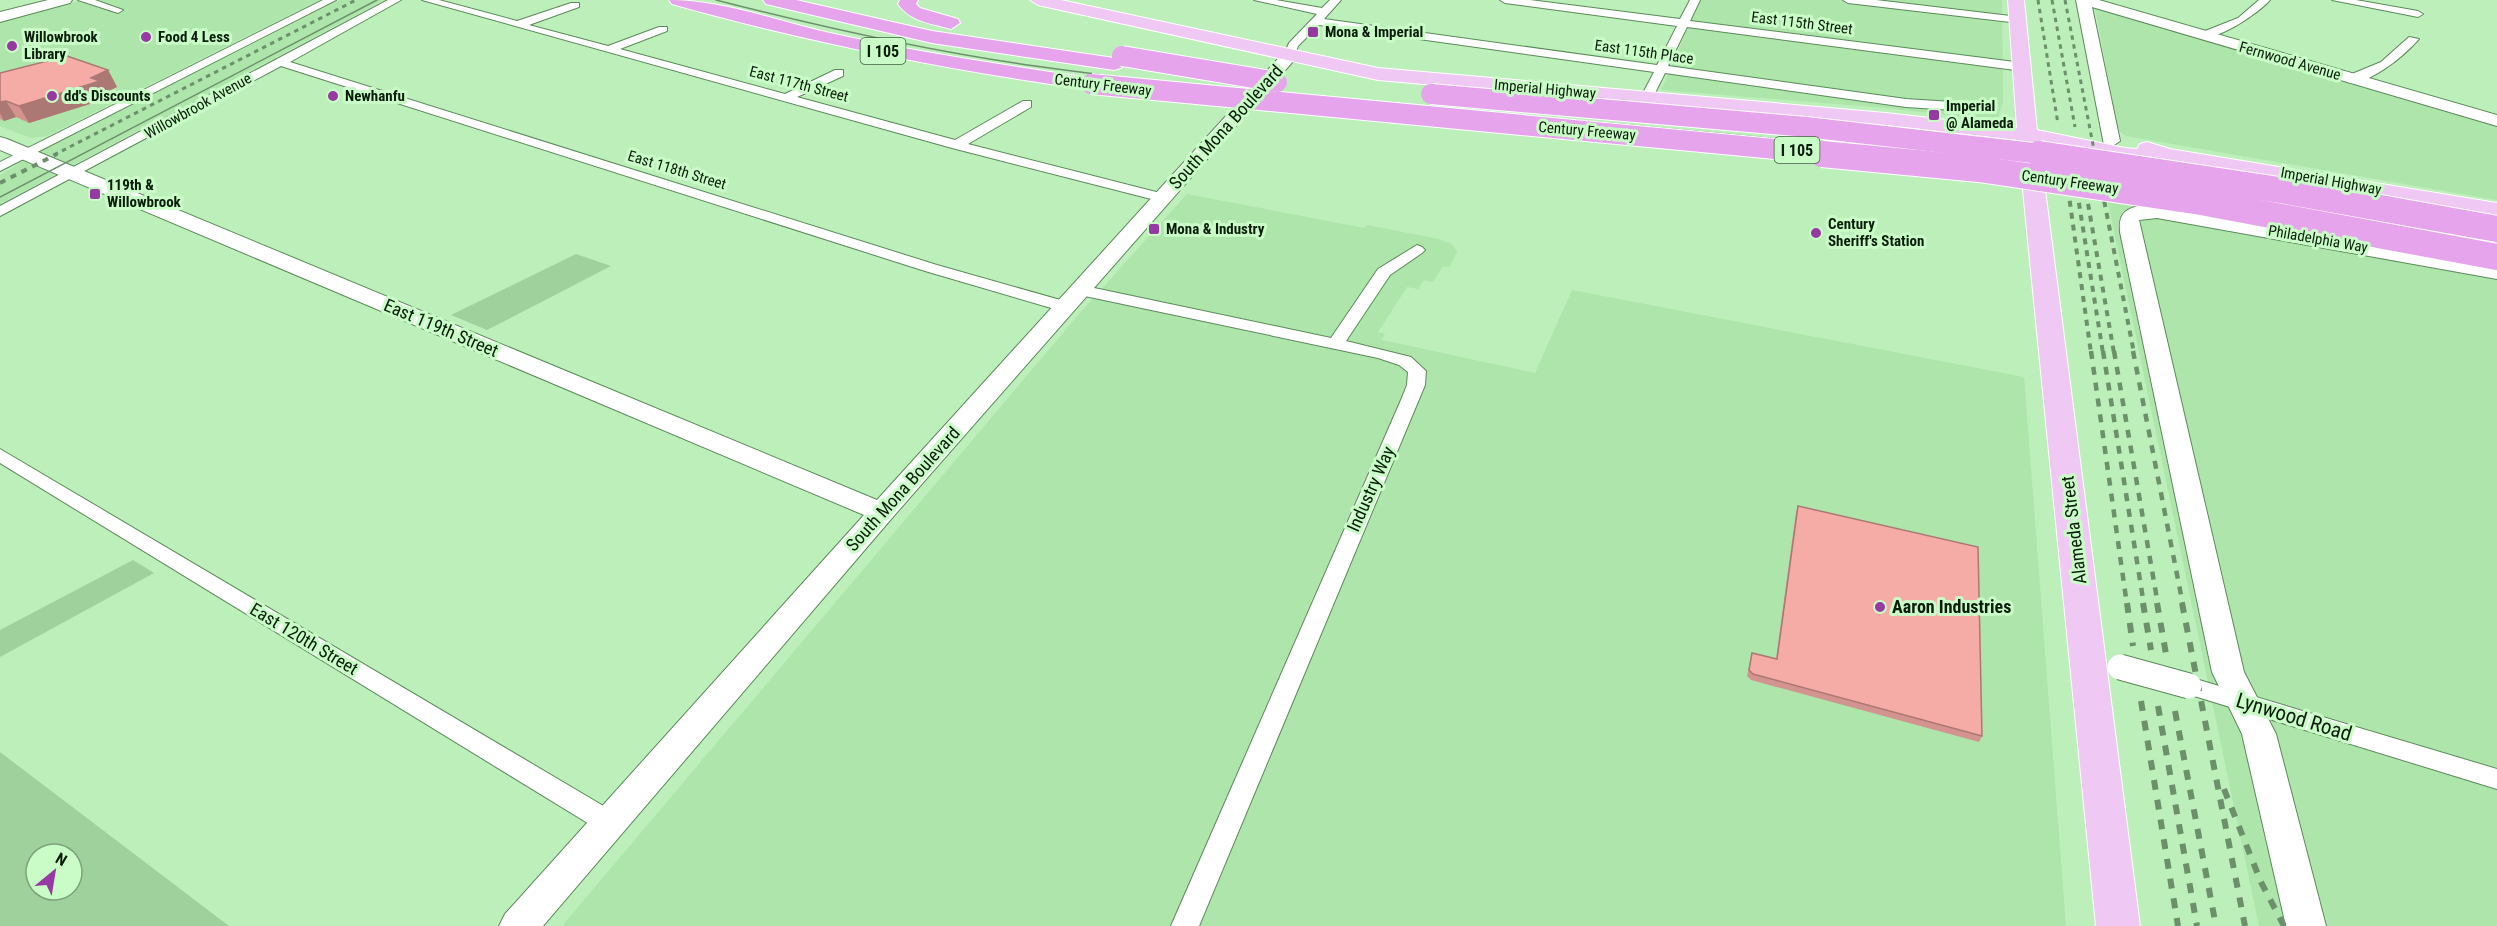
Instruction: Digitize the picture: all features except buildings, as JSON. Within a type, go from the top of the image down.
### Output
[{"type":"highway","name":"Century Freeway","points":[[678,0],[877,50],[972,68],[1091,84],[1979,169],[2201,202],[2497,257]]},
{"type":"highway","name":"Century Freeway","points":[[772,0],[932,37],[1277,82],[1711,118],[1978,146],[2245,184],[2497,229]]},
{"type":"highway","points":[[909,0],[908,8],[919,15],[1118,60]]},
{"type":"main road","name":"Imperial Highway","points":[[1038,0],[1378,74],[1647,97],[2043,137],[2081,137],[2138,145],[2165,154],[2497,210]]},
{"type":"main road","name":"Alameda Street","points":[[2016,0],[2023,67],[2043,137],[2104,663],[2118,926]]},
{"type":"main road","name":"Imperial Highway","points":[[2043,137],[2093,149],[2141,156],[2165,154]]},
{"type":"street","points":[[0,11],[44,0]]},
{"type":"street","points":[[0,17],[64,0]]},
{"type":"street","points":[[83,0],[118,10]]},
{"type":"street","name":"Willowbrook Avenue","points":[[0,167],[331,0]]},
{"type":"street","name":"Willowbrook Avenue","points":[[0,212],[396,0]]},
{"type":"street","name":"East 117th Street","points":[[433,0],[957,145],[1163,198]]},
{"type":"street","points":[[1259,0],[1320,17]]},
{"type":"street","points":[[1290,55],[1293,45],[1336,0]]},
{"type":"street","name":"East 115th Street","points":[[1505,0],[2023,67]]},
{"type":"street","points":[[1647,97],[1695,0]]},
{"type":"street","points":[[1848,0],[2019,20]]},
{"type":"street","points":[[2083,0],[2111,141]]},
{"type":"street","name":"Fernwood Avenue","points":[[2083,0],[2497,121]]},
{"type":"street","points":[[2201,35],[2242,20],[2265,0]]},
{"type":"street","points":[[2337,0],[2418,14]]},
{"type":"street","points":[[520,24],[575,5]]},
{"type":"street","name":"East 115th Place","points":[[1320,17],[1661,69],[1906,103],[1968,107]]},
{"type":"street","points":[[610,49],[663,29]]},
{"type":"street","points":[[2351,79],[2385,65],[2413,39]]},
{"type":"street","name":"South Mona Boulevard","points":[[519,926],[882,512],[1290,55]]},
{"type":"street","name":"East 118th Street","points":[[279,62],[931,268],[1072,299]]},
{"type":"street","points":[[786,98],[839,73]]},
{"type":"street","points":[[957,145],[1027,104]]},
{"type":"street","name":"East 119th Street","points":[[0,143],[882,512]]},
{"type":"street","name":"Philadelphia Way","points":[[2240,700],[2227,668],[2130,232],[2129,218],[2138,212],[2157,212],[2497,272]]},
{"type":"street","points":[[1335,344],[1384,272],[1417,250]]},
{"type":"street","name":"Industry Way","points":[[1072,299],[1335,344],[1405,361],[1417,371],[1416,385],[1185,926]]},
{"type":"street","name":"East 120th Street","points":[[0,455],[608,822]]},
{"type":"street","name":"Lynwood Road","points":[[2104,663],[2240,700],[2497,779]]},
{"type":"street","points":[[2240,700],[2259,734],[2306,926]]},
{"type":"shaded area","points":[[83,0],[319,0],[47,136],[31,138],[0,126],[0,21]]},
{"type":"shaded area","points":[[340,0],[384,0],[0,204],[0,175],[48,147]]},
{"type":"shaded area","points":[[1700,0],[2002,0],[2003,102],[1998,117],[1974,118],[1886,108],[1661,90]]},
{"type":"shaded area","points":[[2095,8],[2497,124],[2497,200],[2126,136],[2118,130]]},
{"type":"shaded area","points":[[2098,155],[2497,222],[2497,926],[2259,926]]},
{"type":"shaded area","points":[[1187,194],[1364,228],[1367,225],[1439,239],[1452,244],[1457,252],[1449,268],[1443,266],[1433,282],[1424,280],[1418,289],[1407,287],[1378,332],[1385,334],[1382,340],[1535,373],[1572,290],[2024,377],[2066,926],[562,926],[1079,314]]},
{"type":"shaded area","points":[[576,254],[611,266],[487,330],[451,315]]},
{"type":"shaded area","points":[[133,560],[154,573],[0,657],[0,630]]},
{"type":"shaded area","points":[[0,752],[229,926],[0,926]]},
{"type":"tram line","points":[[0,197],[377,0]]},
{"type":"tram line","points":[[716,0],[874,38],[1035,66],[1196,86],[1602,122],[1989,163],[2294,207],[2497,244]]},
{"type":"railway","points":[[54,155],[356,0]]},
{"type":"railway","points":[[2038,0],[2058,124]]},
{"type":"railway","points":[[2052,0],[2075,127]]},
{"type":"railway","points":[[2065,0],[2095,155]]},
{"type":"railway","points":[[0,183],[57,154]]},
{"type":"railway","points":[[2095,154],[2134,353]]},
{"type":"railway","points":[[2068,189],[2091,353]]},
{"type":"railway","points":[[2077,191],[2103,353]]},
{"type":"railway","points":[[2086,192],[2114,353]]},
{"type":"railway","points":[[2091,351],[2127,605]]},
{"type":"railway","points":[[2103,351],[2144,605]]},
{"type":"railway","points":[[2114,351],[2158,605]]},
{"type":"railway","points":[[2133,351],[2183,605]]},
{"type":"railway","points":[[2127,603],[2133,646]]},
{"type":"railway","points":[[2143,603],[2151,650]]},
{"type":"railway","points":[[2157,603],[2166,654]]},
{"type":"railway","points":[[2182,603],[2245,926]]},
{"type":"railway","points":[[2141,701],[2178,926]]},
{"type":"railway","points":[[2158,706],[2197,926]]},
{"type":"railway","points":[[2175,711],[2216,926]]},
{"type":"railway","points":[[2224,789],[2261,882],[2284,926]]},
{"type":"place","name":"Mona & Imperial","points":[[1313,32]]},
{"type":"place","name":"Food 4 Less","points":[[146,37]]},
{"type":"place","name":"Willowbrook Library","points":[[12,46]]},
{"type":"place","name":"dd's Discounts","points":[[52,96]]},
{"type":"place","name":"Newhanfu","points":[[333,96]]},
{"type":"place","name":"Imperial @ Alameda","points":[[1934,115]]},
{"type":"place","name":"119th & Willowbrook","points":[[95,194]]},
{"type":"place","name":"Mona & Industry","points":[[1154,229]]},
{"type":"place","name":"Century Sheriff's Station","points":[[1816,233]]},
{"type":"place","name":"Aaron Industries","points":[[1880,607]]}]
